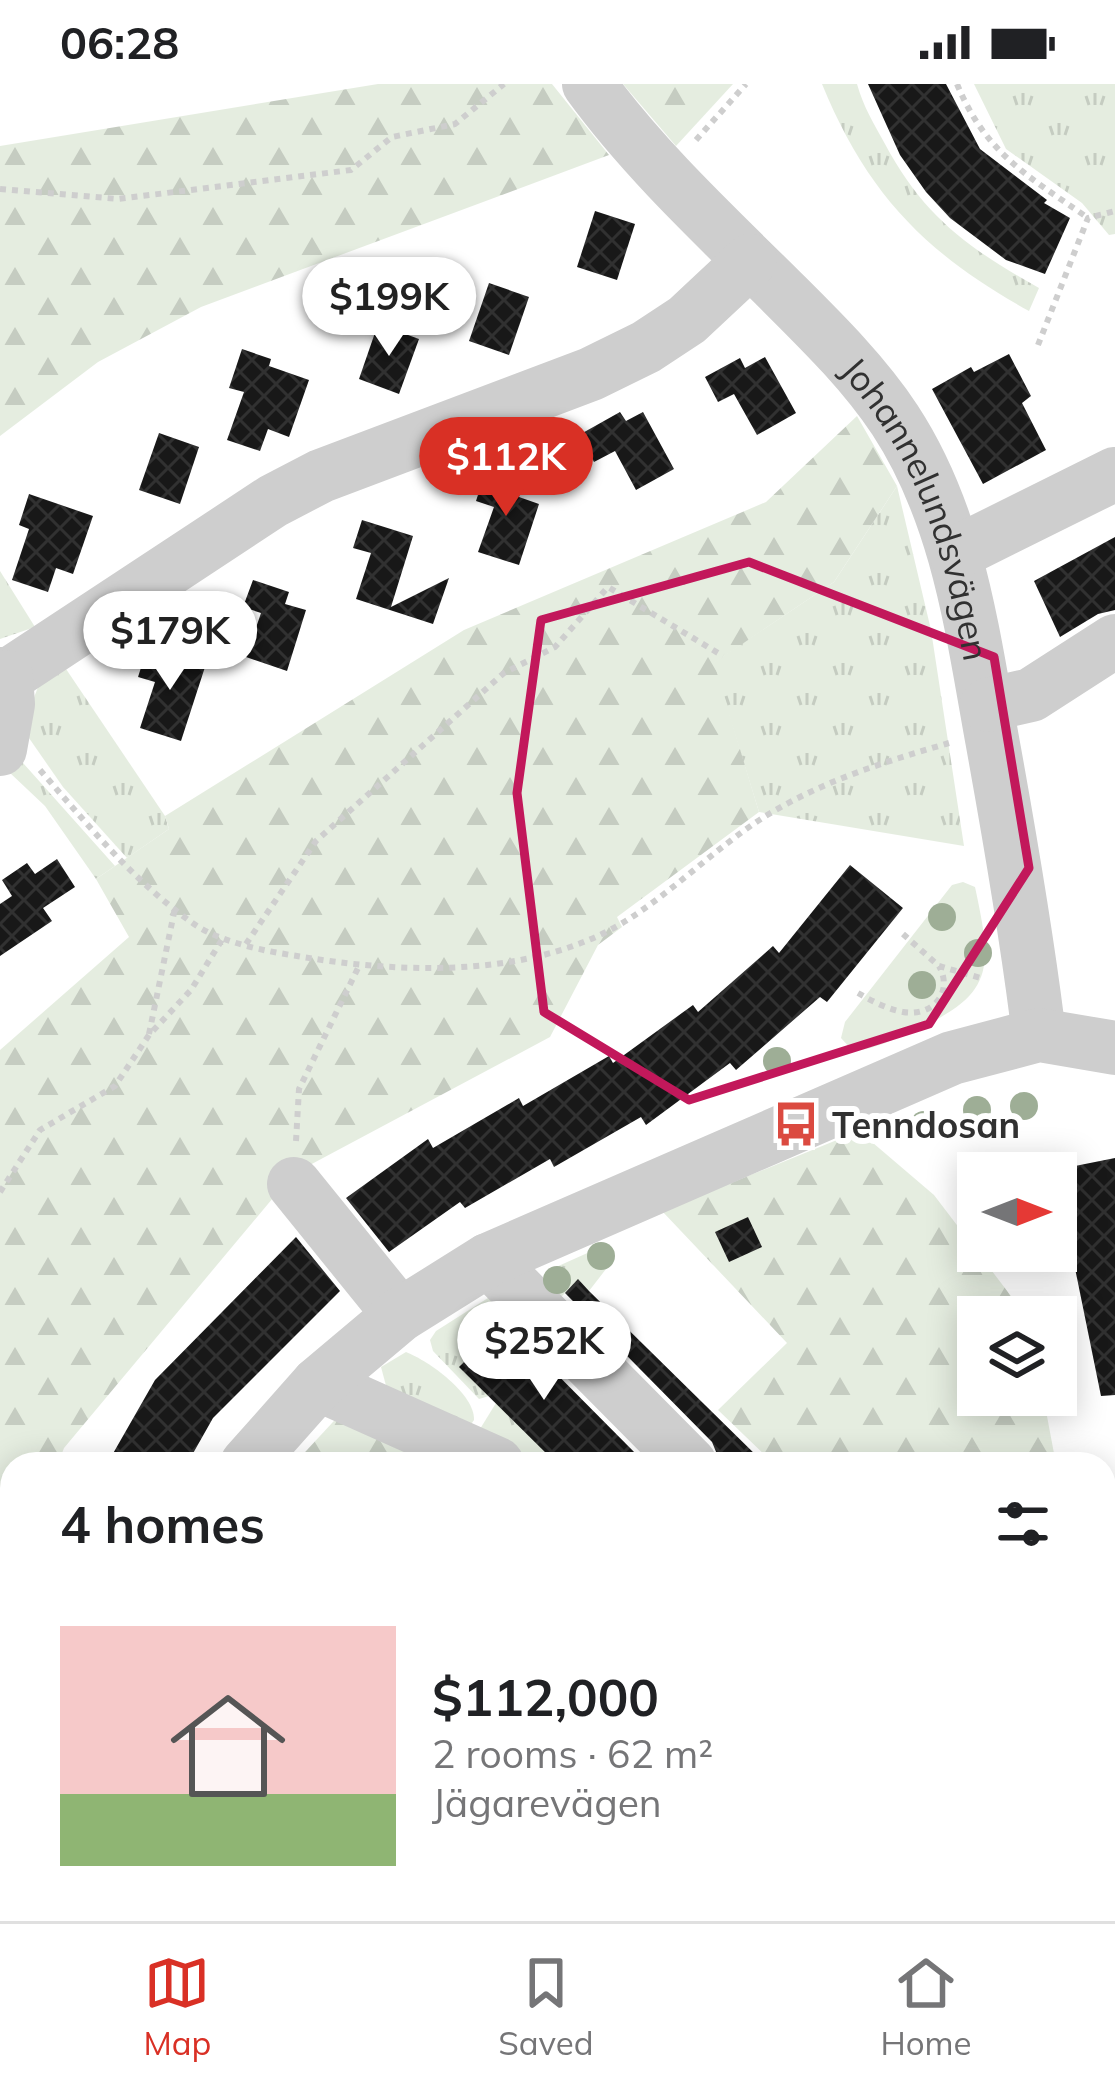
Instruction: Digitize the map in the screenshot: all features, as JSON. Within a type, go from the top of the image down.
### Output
[{"type":"street","name":"Johannelundsvägen","points":[[589,84],[666,174],[855,370],[895,420],[929,484],[956,553],[1015,856],[1036,1011]]},
{"type":"street","points":[[3,740],[3,675],[289,493],[384,451],[591,374],[646,347],[687,320],[750,261]]},
{"type":"street","points":[[956,553],[1115,475]]},
{"type":"street","points":[[988,717],[1115,641]]},
{"type":"street","points":[[258,1452],[318,1384],[400,1315],[488,1260],[952,1058],[1036,1011],[1115,1048]]},
{"type":"street","points":[[294,1184],[400,1315]]},
{"type":"street","points":[[488,1260],[677,1452]]},
{"type":"street","points":[[318,1384],[470,1452]]},
{"type":"path","points":[[0,189],[118,199],[351,170],[392,137],[455,124],[504,84]]},
{"type":"path","points":[[666,174],[746,84]]},
{"type":"path","points":[[957,84],[969,113],[1004,159],[1088,218],[1115,211]]},
{"type":"path","points":[[1038,345],[1088,218]]},
{"type":"path","points":[[246,944],[316,841],[504,673],[555,646],[608,587],[723,656]]},
{"type":"path","points":[[3,740],[122,864],[197,926],[246,944],[359,966],[428,969],[503,962],[610,930],[764,818],[847,773],[988,717]]},
{"type":"path","points":[[149,1035],[175,908]]},
{"type":"path","points":[[858,993],[909,1013],[934,1006],[945,991],[945,976],[903,934]]},
{"type":"path","points":[[0,1192],[40,1130],[115,1086],[149,1035],[191,990],[224,937]]},
{"type":"path","points":[[294,1184],[299,1089],[359,966]]},
{"type":"path","points":[[939,966],[985,977],[982,987],[1036,1011]]},
{"type":"highlighted area","points":[[749,562],[994,657],[1029,868],[929,1024],[689,1100],[544,1012],[517,793],[541,620]]},
{"type":"green space","points":[[378,84],[552,84],[609,155],[201,307],[98,362],[0,436],[0,146]]},
{"type":"green space","points":[[623,84],[733,84],[676,146]]},
{"type":"green space","points":[[822,84],[857,84],[900,170],[932,211],[969,244],[1039,288],[1029,311],[960,267],[904,217],[859,158]]},
{"type":"green space","points":[[974,84],[1115,84],[1115,234],[1109,235],[1082,203],[1006,149]]},
{"type":"green space","points":[[857,416],[897,486],[834,582],[714,663],[759,812],[617,917],[622,927],[598,945],[550,1037],[293,1174],[62,1452],[0,1452],[0,1050],[129,937],[96,879],[169,829],[165,816],[464,630],[766,502]]},
{"type":"green space","points":[[897,486],[931,630],[964,846],[759,812],[713,663],[834,582]]},
{"type":"green space","points":[[0,571],[35,627],[0,639]]},
{"type":"green space","points":[[64,666],[165,816],[169,829],[127,858],[63,787],[22,728],[42,677]]},
{"type":"green space","points":[[15,754],[115,866],[96,879],[45,806],[9,772]]},
{"type":"green space","points":[[963,882],[975,887],[984,938],[982,975],[974,990],[942,1017],[885,1043],[853,1051],[841,1038],[845,1022],[952,885]]},
{"type":"green space","points":[[859,1131],[934,1195],[957,1225],[957,1272],[993,1272],[1011,1296],[957,1296],[957,1416],[1047,1416],[1054,1452],[762,1452],[718,1410],[787,1343],[662,1211]]},
{"type":"green space","points":[[603,1246],[613,1260],[589,1291],[578,1280],[555,1303],[547,1293],[545,1272]]},
{"type":"green space","points":[[499,1291],[509,1319],[460,1367],[489,1396],[479,1399],[433,1351],[430,1340],[436,1331]]},
{"type":"green space","points":[[406,1352],[438,1371],[467,1400],[474,1420],[458,1443],[388,1393],[381,1367]]},
{"type":"green space","points":[[496,1403],[546,1452],[487,1452],[472,1442]]},
{"type":"green space","points":[[345,1409],[415,1452],[305,1452]]},
{"type":"building","points":[[868,84],[946,84],[980,149],[1047,200],[1044,203],[1070,218],[1045,274],[1006,260],[950,218],[900,155]]},
{"type":"building","points":[[595,211],[635,224],[617,280],[577,267]]},
{"type":"building","points":[[489,283],[529,297],[509,355],[469,341]]},
{"type":"building","points":[[378,324],[419,339],[399,394],[359,379]]},
{"type":"building","points":[[242,349],[271,359],[269,366],[309,380],[289,437],[268,429],[260,451],[227,440],[244,392],[229,388]]},
{"type":"building","points":[[1009,354],[1031,396],[1022,403],[1046,450],[983,484],[932,389],[971,367],[974,372]]},
{"type":"building","points":[[765,357],[796,413],[757,435],[734,394],[718,402],[705,377],[740,358],[745,368]]},
{"type":"building","points":[[620,412],[626,421],[643,412],[674,469],[636,490],[615,451],[594,462],[579,435]]},
{"type":"building","points":[[159,433],[199,447],[180,504],[139,490]]},
{"type":"building","points":[[485,473],[522,485],[519,497],[539,504],[519,565],[478,552],[494,507],[476,501]]},
{"type":"building","points":[[29,494],[93,516],[73,574],[56,568],[48,592],[12,580],[29,529],[19,525]]},
{"type":"building","points":[[362,520],[413,536],[391,607],[449,578],[433,624],[356,599],[371,553],[353,548]]},
{"type":"building","points":[[1115,537],[1115,610],[1098,614],[1060,637],[1034,581]]},
{"type":"building","points":[[253,580],[289,592],[285,604],[306,610],[287,671],[246,657],[261,613],[243,607]]},
{"type":"building","points":[[147,649],[205,667],[181,741],[140,728],[155,682],[138,677]]},
{"type":"building","points":[[57,859],[75,887],[43,908],[52,921],[0,956],[0,904],[12,896],[2,880],[27,863],[35,874]]},
{"type":"building","points":[[850,865],[903,908],[827,1002],[820,997],[736,1070],[730,1063],[646,1125],[641,1117],[554,1167],[550,1159],[465,1208],[460,1202],[389,1252],[346,1198],[428,1139],[433,1148],[519,1098],[523,1106],[609,1056],[613,1063],[693,1005],[698,1012],[773,946],[779,953]]},
{"type":"building","points":[[1115,1158],[1115,1395],[1101,1396],[1076,1272],[1077,1166]]},
{"type":"building","points":[[748,1217],[762,1247],[729,1262],[715,1232]]},
{"type":"building","points":[[296,1237],[340,1291],[213,1418],[194,1452],[114,1452],[155,1380]]},
{"type":"building","points":[[578,1279],[753,1452],[716,1452],[712,1442],[565,1293]]},
{"type":"building","points":[[505,1322],[634,1452],[545,1452],[459,1367]]},
{"type":"place","name":"Tenndosan","points":[[796,1124]]}]
